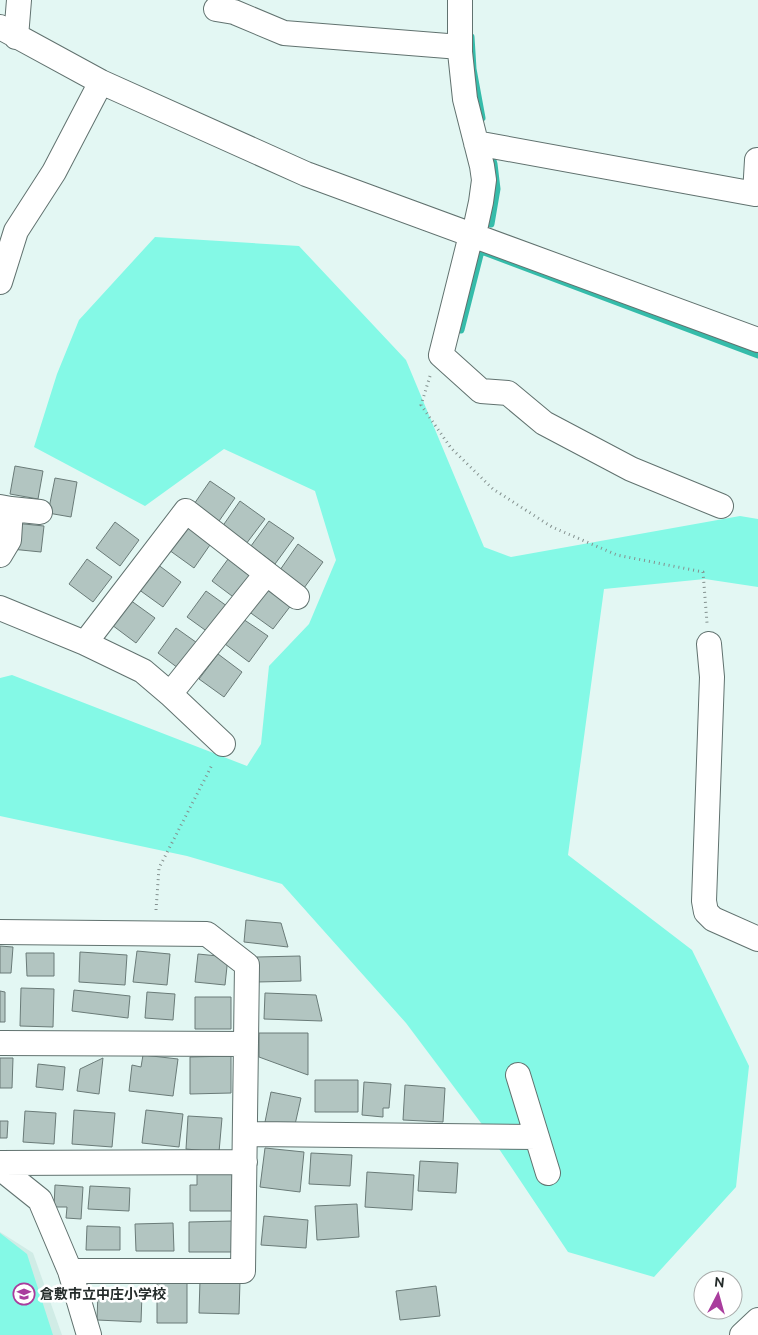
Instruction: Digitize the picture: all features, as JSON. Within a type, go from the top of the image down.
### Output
[{"type":"street","points":[[19,0],[8,32],[100,82],[306,174],[758,340]]},
{"type":"street","points":[[460,0],[460,47],[465,99],[486,145],[482,202],[476,225],[471,235],[441,356],[481,391],[508,393],[544,423],[631,469],[721,506]]},
{"type":"street","points":[[216,9],[234,12],[284,33],[460,47]]},
{"type":"street","points":[[0,282],[16,231],[54,172],[100,82]]},
{"type":"street","points":[[486,145],[755,194],[757,160]]},
{"type":"street","points":[[0,555],[9,540],[5,508],[40,512]]},
{"type":"street","points":[[85,642],[186,511],[297,597]]},
{"type":"street","points":[[170,694],[266,574]]},
{"type":"street","points":[[0,608],[85,642],[143,671],[223,744]]},
{"type":"street","points":[[709,644],[712,677],[704,901],[706,912],[713,919],[758,939]]},
{"type":"street","points":[[0,932],[207,934],[247,965],[243,1271],[70,1271]]},
{"type":"street","points":[[0,1043],[246,1044]]},
{"type":"street","points":[[518,1075],[548,1173]]},
{"type":"street","points":[[245,1134],[537,1137]]},
{"type":"street","points":[[0,1163],[245,1162]]},
{"type":"street","points":[[0,1168],[40,1200],[70,1271],[89,1335]]},
{"type":"street","points":[[742,1335],[758,1320]]},
{"type":"path","points":[[441,356],[432,368],[421,405],[450,448],[493,489],[552,527],[618,555],[703,572],[709,644]]},
{"type":"path","points":[[155,934],[159,868],[223,744]]},
{"type":"shaded area","name":"倉敷市立中庄小学校","points":[[0,1232],[33,1253],[62,1335],[0,1335]]},
{"type":"green space","points":[[155,237],[299,246],[406,360],[484,547],[511,557],[740,516],[758,519],[758,587],[705,579],[604,589],[568,855],[692,950],[749,1066],[736,1187],[654,1277],[568,1252],[487,1131],[406,1023],[282,884],[187,856],[0,816],[0,678],[12,675],[247,766],[261,744],[269,666],[309,624],[336,560],[315,491],[224,449],[145,506],[34,447],[57,374],[79,320]]},
{"type":"green space","name":"倉敷市立中庄小学校","points":[[0,1233],[27,1254],[53,1335],[0,1335]]},
{"type":"building","points":[[15,466],[43,471],[38,499],[10,494]]},
{"type":"building","points":[[55,478],[77,482],[71,517],[48,513]]},
{"type":"building","points":[[210,481],[235,498],[217,524],[192,507]]},
{"type":"building","points":[[240,501],[265,519],[246,544],[222,527]]},
{"type":"building","points":[[269,521],[294,538],[275,564],[251,546]]},
{"type":"building","points":[[115,522],[139,540],[120,566],[96,548]]},
{"type":"building","points":[[14,523],[44,526],[41,552],[11,549]]},
{"type":"building","points":[[188,524],[212,542],[194,568],[169,550]]},
{"type":"building","points":[[298,544],[323,562],[304,588],[280,570]]},
{"type":"building","points":[[231,555],[255,573],[236,599],[212,581]]},
{"type":"building","points":[[87,559],[112,577],[93,602],[69,584]]},
{"type":"building","points":[[157,564],[181,582],[163,607],[138,589]]},
{"type":"building","points":[[267,586],[292,604],[273,629],[248,611]]},
{"type":"building","points":[[206,591],[231,609],[212,635],[187,617]]},
{"type":"building","points":[[130,600],[155,618],[136,643],[112,625]]},
{"type":"building","points":[[243,619],[268,636],[249,662],[225,644]]},
{"type":"building","points":[[176,628],[200,645],[182,671],[158,653]]},
{"type":"building","points":[[218,654],[242,672],[224,697],[199,679]]},
{"type":"building","points":[[246,920],[281,923],[288,947],[244,942]]},
{"type":"building","points":[[0,946],[13,947],[11,973],[0,973]]},
{"type":"building","points":[[137,951],[170,954],[167,985],[133,982]]},
{"type":"building","points":[[80,952],[127,955],[125,985],[79,982]]},
{"type":"building","points":[[26,953],[54,953],[54,976],[27,976]]},
{"type":"building","points":[[198,954],[228,957],[225,985],[195,982]]},
{"type":"building","points":[[300,956],[301,981],[257,982],[257,957]]},
{"type":"building","points":[[21,988],[54,989],[53,1027],[20,1026]]},
{"type":"building","points":[[74,990],[130,996],[128,1018],[72,1011]]},
{"type":"building","points":[[0,991],[5,992],[5,1022],[0,1022]]},
{"type":"building","points":[[147,992],[175,994],[173,1020],[145,1018]]},
{"type":"building","points":[[265,993],[316,995],[322,1021],[264,1019]]},
{"type":"building","points":[[195,997],[231,997],[231,1029],[195,1029]]},
{"type":"building","points":[[259,1033],[308,1033],[308,1075],[259,1057]]},
{"type":"building","points":[[143,1055],[178,1059],[173,1096],[129,1091],[132,1065],[141,1067]]},
{"type":"building","points":[[231,1056],[231,1093],[190,1094],[190,1057]]},
{"type":"building","points":[[0,1058],[13,1058],[12,1088],[0,1088]]},
{"type":"building","points":[[103,1058],[99,1094],[77,1091],[80,1069]]},
{"type":"building","points":[[38,1064],[65,1067],[63,1090],[36,1087]]},
{"type":"building","points":[[315,1080],[358,1080],[358,1112],[315,1112]]},
{"type":"building","points":[[364,1082],[391,1084],[389,1108],[383,1108],[383,1117],[362,1115]]},
{"type":"building","points":[[405,1085],[445,1088],[443,1122],[403,1120]]},
{"type":"building","points":[[271,1092],[301,1098],[294,1129],[265,1122]]},
{"type":"building","points":[[74,1110],[115,1113],[112,1147],[72,1144]]},
{"type":"building","points":[[146,1110],[183,1114],[179,1147],[142,1143]]},
{"type":"building","points":[[25,1111],[56,1113],[54,1144],[23,1142]]},
{"type":"building","points":[[188,1116],[222,1118],[219,1152],[186,1149]]},
{"type":"building","points":[[0,1121],[8,1121],[7,1138],[0,1138]]},
{"type":"building","points":[[265,1148],[304,1152],[300,1192],[260,1187]]},
{"type":"building","points":[[311,1153],[352,1155],[350,1186],[309,1184]]},
{"type":"building","points":[[420,1161],[458,1163],[456,1193],[418,1191]]},
{"type":"building","points":[[367,1172],[414,1175],[412,1210],[365,1207]]},
{"type":"building","points":[[197,1174],[233,1174],[234,1211],[190,1211],[190,1185],[197,1185]]},
{"type":"building","points":[[55,1185],[83,1187],[81,1219],[66,1218],[67,1207],[54,1207]]},
{"type":"building","points":[[90,1186],[130,1188],[129,1211],[88,1209]]},
{"type":"building","points":[[357,1204],[359,1237],[317,1240],[315,1206]]},
{"type":"building","points":[[264,1216],[308,1220],[306,1248],[261,1245]]},
{"type":"building","points":[[233,1221],[233,1252],[189,1252],[189,1222]]},
{"type":"building","points":[[173,1223],[174,1251],[136,1251],[135,1224]]},
{"type":"building","points":[[87,1226],[120,1227],[120,1250],[86,1250]]},
{"type":"building","points":[[200,1280],[240,1281],[239,1314],[199,1313]]},
{"type":"building","points":[[157,1283],[187,1283],[187,1323],[157,1323]]},
{"type":"building","points":[[436,1286],[440,1316],[400,1320],[396,1291]]},
{"type":"building","points":[[98,1292],[142,1294],[141,1322],[97,1320]]},
{"type":"waterway","points":[[471,37],[473,69],[482,118]]},
{"type":"waterway","points":[[490,150],[497,189],[491,224]]},
{"type":"waterway","points":[[461,330],[481,251]]},
{"type":"waterway","points":[[484,252],[758,355]]},
{"type":"place","name":"倉敷市立中庄小学校","points":[[24,1294]]}]
